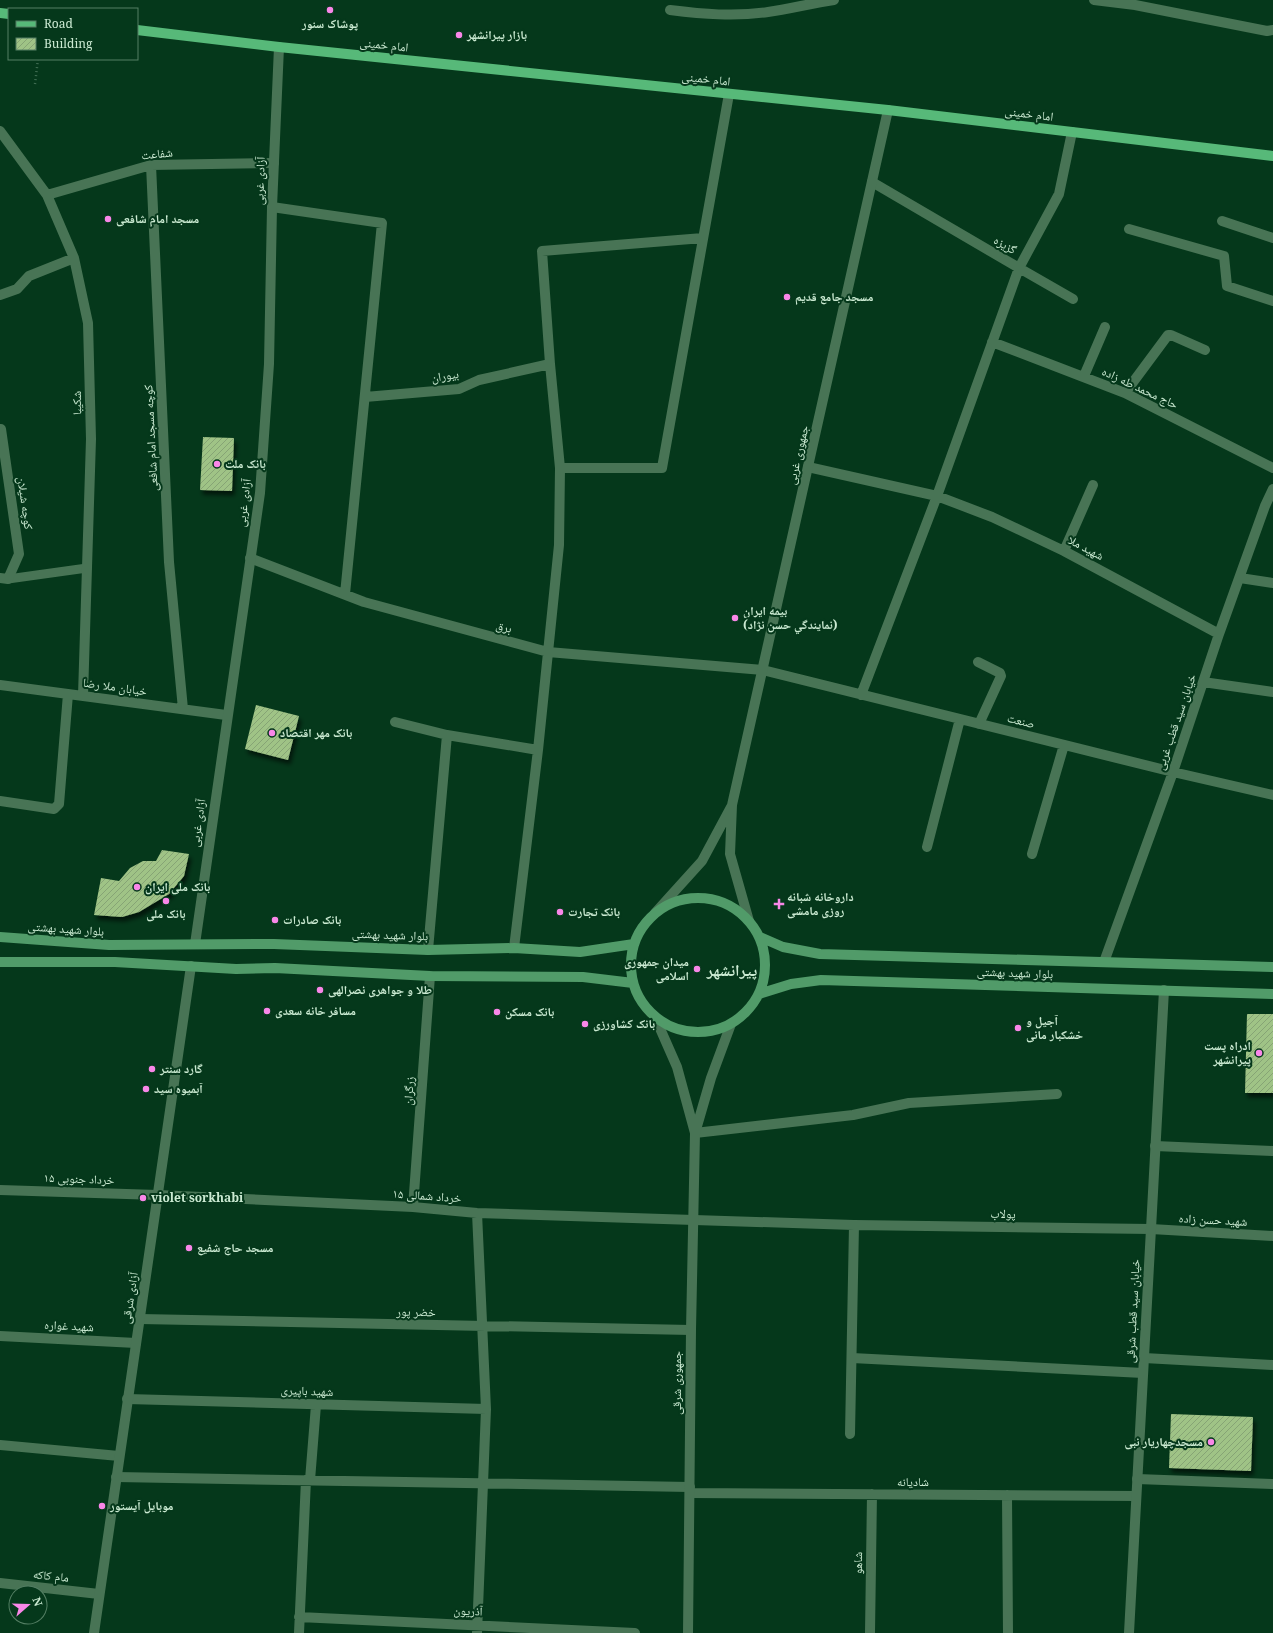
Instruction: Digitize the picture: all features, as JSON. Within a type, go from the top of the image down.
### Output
[{"type":"main road","name":"امام خمینی","points":[[138,30],[279,47],[888,110],[1273,156]]},
{"type":"main road","points":[[686,898],[704,898],[721,901],[750,921],[760,937],[765,956],[765,976],[759,994],[747,1011],[731,1024],[712,1031],[692,1032],[672,1027],[655,1016],[642,1001],[633,983],[631,964],[634,944],[642,927],[655,913],[670,903],[686,898]]},
{"type":"main road","name":"بلوار شهید بهشتی","points":[[0,937],[109,945],[274,944],[428,950],[514,948],[580,952],[634,944]]},
{"type":"main road","name":"بلوار شهید بهشتی","points":[[760,937],[783,948],[820,954],[1273,967]]},
{"type":"main road","points":[[0,962],[115,962],[236,969],[275,968],[430,976],[583,977],[633,983]]},
{"type":"main road","name":"بلوار شهید بهشتی","points":[[759,994],[791,984],[821,980],[1273,994]]},
{"type":"street","points":[[670,10],[712,15],[743,15],[834,0]]},
{"type":"street","points":[[1094,0],[1135,5],[1267,31],[1273,30]]},
{"type":"street","name":"آزادی غربی","points":[[195,944],[226,715],[260,493],[269,364],[272,207],[279,47]]},
{"type":"street","points":[[560,468],[662,468],[729,94]]},
{"type":"street","name":"جمهوری غربی","points":[[732,805],[888,110]]},
{"type":"street","name":"شکیبا","points":[[0,131],[47,195],[74,258],[88,323],[91,439],[83,696]]},
{"type":"street","name":"گزیزه","points":[[872,182],[1019,268],[1059,194],[1072,132]]},
{"type":"street","name":"شفاعت","points":[[47,195],[151,165],[274,163]]},
{"type":"street","name":"کوچه مسجد امام شافعی","points":[[151,165],[169,562],[183,709]]},
{"type":"street","points":[[272,207],[382,223],[345,594]]},
{"type":"street","points":[[1222,221],[1273,238]]},
{"type":"street","points":[[1129,229],[1224,256],[1227,286],[1273,301]]},
{"type":"street","points":[[514,948],[538,750],[559,545],[560,468],[550,364],[542,251],[703,238]]},
{"type":"street","points":[[0,295],[17,289],[29,276],[74,258]]},
{"type":"street","points":[[861,694],[937,496],[1019,268],[1073,298]]},
{"type":"street","points":[[1084,376],[1106,327]]},
{"type":"street","points":[[1125,393],[1168,335],[1205,350]]},
{"type":"street","name":"حاج محمد طه زاده","points":[[992,342],[1125,393],[1273,468]]},
{"type":"street","name":"بیوران","points":[[365,397],[459,389],[479,380],[550,364]]},
{"type":"street","name":"کوچه شیلان","points":[[1,429],[19,554],[4,579]]},
{"type":"street","name":"شهید ملا","points":[[808,467],[937,496],[992,517],[1064,551],[1218,634]]},
{"type":"street","points":[[1064,551],[1093,485]]},
{"type":"street","name":"خیابان سید قطب غربی","points":[[1104,962],[1173,772],[1218,634],[1240,578],[1265,506],[1273,490]]},
{"type":"street","name":"برق","points":[[250,558],[364,602],[548,652],[763,670]]},
{"type":"street","points":[[1240,578],[1273,582]]},
{"type":"street","points":[[978,662],[1000,673],[1001,676],[979,724]]},
{"type":"street","name":"صنعت","points":[[763,670],[1173,772],[1273,795]]},
{"type":"street","points":[[1203,682],[1273,692]]},
{"type":"street","name":"خیابان ملا رضا","points":[[0,684],[226,715]]},
{"type":"street","points":[[0,801],[54,809],[59,804],[68,694]]},
{"type":"street","points":[[927,847],[960,719]]},
{"type":"street","points":[[395,722],[447,735],[538,750]]},
{"type":"street","points":[[428,950],[447,735]]},
{"type":"street","points":[[1032,854],[1064,745]]},
{"type":"street","points":[[655,913],[702,861],[732,805]]},
{"type":"street","points":[[732,805],[730,854],[750,921]]},
{"type":"street","name":"آزادی شرقی","points":[[94,1633],[191,966]]},
{"type":"street","name":"زرگران","points":[[413,1208],[430,976]]},
{"type":"street","name":"خیابان سید قطب شرقی","points":[[1129,1633],[1164,990]]},
{"type":"street","points":[[655,1016],[677,1067],[695,1133]]},
{"type":"street","points":[[695,1133],[711,1078],[731,1024]]},
{"type":"street","points":[[695,1133],[853,1115],[909,1103],[1057,1094]]},
{"type":"street","name":"جمهوری شرقی","points":[[688,1633],[690,1330],[694,1221],[695,1133]]},
{"type":"street","points":[[1155,1146],[1273,1151]]},
{"type":"street","name":"۱۵ خرداد جنوبی","points":[[0,1190],[158,1194]]},
{"type":"street","name":"۱۵ خرداد شمالی","points":[[158,1194],[477,1213],[694,1221]]},
{"type":"street","points":[[477,1213],[486,1409],[477,1629]]},
{"type":"street","name":"پولاب","points":[[694,1221],[1151,1229]]},
{"type":"street","points":[[850,1434],[854,1225]]},
{"type":"street","name":"شهید حسن زاده","points":[[1151,1229],[1273,1236]]},
{"type":"street","name":"خضر پور","points":[[140,1319],[690,1330]]},
{"type":"street","name":"شهید غواره","points":[[0,1336],[136,1343]]},
{"type":"street","points":[[852,1358],[1143,1373]]},
{"type":"street","points":[[1144,1358],[1273,1365]]},
{"type":"street","name":"شهید باپیری","points":[[127,1399],[486,1409]]},
{"type":"street","points":[[299,1633],[308,1480],[316,1405]]},
{"type":"street","points":[[0,1445],[119,1456]]},
{"type":"street","name":"شادیانه","points":[[116,1477],[484,1483],[872,1494],[1136,1496]]},
{"type":"street","points":[[1137,1478],[1273,1484]]},
{"type":"street","name":"شاهو","points":[[870,1633],[872,1494]]},
{"type":"street","points":[[1007,1495],[1008,1633]]},
{"type":"street","name":"مام کاکه","points":[[0,1583],[99,1594]]},
{"type":"street","name":"آذریون","points":[[300,1617],[477,1629],[635,1633]]},
{"type":"lane","name":"کوچه شیلان","points":[[4,579],[87,568]]},
{"type":"path","points":[[35,84],[38,60]]},
{"type":"building","name":"بانک ملت","points":[[203,437],[234,438],[232,491],[200,490]]},
{"type":"building","name":"بانک مهر اقتصاد","points":[[256,705],[299,716],[288,760],[245,749]]},
{"type":"building","name":"بانک ملی ایران","points":[[162,850],[189,854],[184,876],[169,894],[139,912],[122,917],[94,915],[101,878],[119,881],[130,868],[143,861],[156,861]]},
{"type":"building","name":"ادراه پست پیرانشهر","points":[[1247,1014],[1273,1014],[1273,1093],[1245,1093]]},
{"type":"building","name":"مسجدچهاریار نبی","points":[[1171,1414],[1253,1417],[1251,1471],[1169,1468]]},
{"type":"place","name":"پوشاک سنور","points":[[330,10]]},
{"type":"place","name":"بازار پیرانشهر","points":[[459,35]]},
{"type":"place","name":"مسجد امام شافعی","points":[[108,219]]},
{"type":"place","name":"مسجد جامع قدیم","points":[[787,297]]},
{"type":"place","name":"بانک ملت","points":[[217,464]]},
{"type":"place","name":"بيمه ايران (نمايندگي حسن نژاد)","points":[[735,618]]},
{"type":"place","name":"بانک مهر اقتصاد","points":[[272,733]]},
{"type":"place","name":"بانک ملی ایران","points":[[137,887]]},
{"type":"place","name":"بانک ملی","points":[[166,901]]},
{"type":"place","name":"داروخانه شبانه روزی مامشی","points":[[779,904]]},
{"type":"place","name":"بانک تجارت","points":[[560,912]]},
{"type":"place","name":"بانک صادرات","points":[[275,920]]},
{"type":"place","name":"میدان جمهوری اسلامی","points":[[697,969]]},
{"type":"place","name":"طلا و جواهری نصرالهی","points":[[320,990]]},
{"type":"place","name":"مسافر خانه سعدی","points":[[267,1011]]},
{"type":"place","name":"بانک مسکن","points":[[497,1012]]},
{"type":"place","name":"بانک کشاورزی","points":[[585,1024]]},
{"type":"place","name":"آجیل و خشکبار مانی","points":[[1018,1028]]},
{"type":"place","name":"ادراه پست پیرانشهر","points":[[1259,1053]]},
{"type":"place","name":"گارد سنتر","points":[[152,1069]]},
{"type":"place","name":"آبمیوه سید","points":[[146,1089]]},
{"type":"place","name":"violet sorkhabi","points":[[143,1198]]},
{"type":"place","name":"مسجد حاج شفیع","points":[[189,1248]]},
{"type":"place","name":"مسجدچهاریار نبی","points":[[1211,1442]]},
{"type":"place","name":"موبایل آیستور","points":[[102,1506]]},
{"type":"district","name":"پیرانشهر","points":[[732,970]]}]
